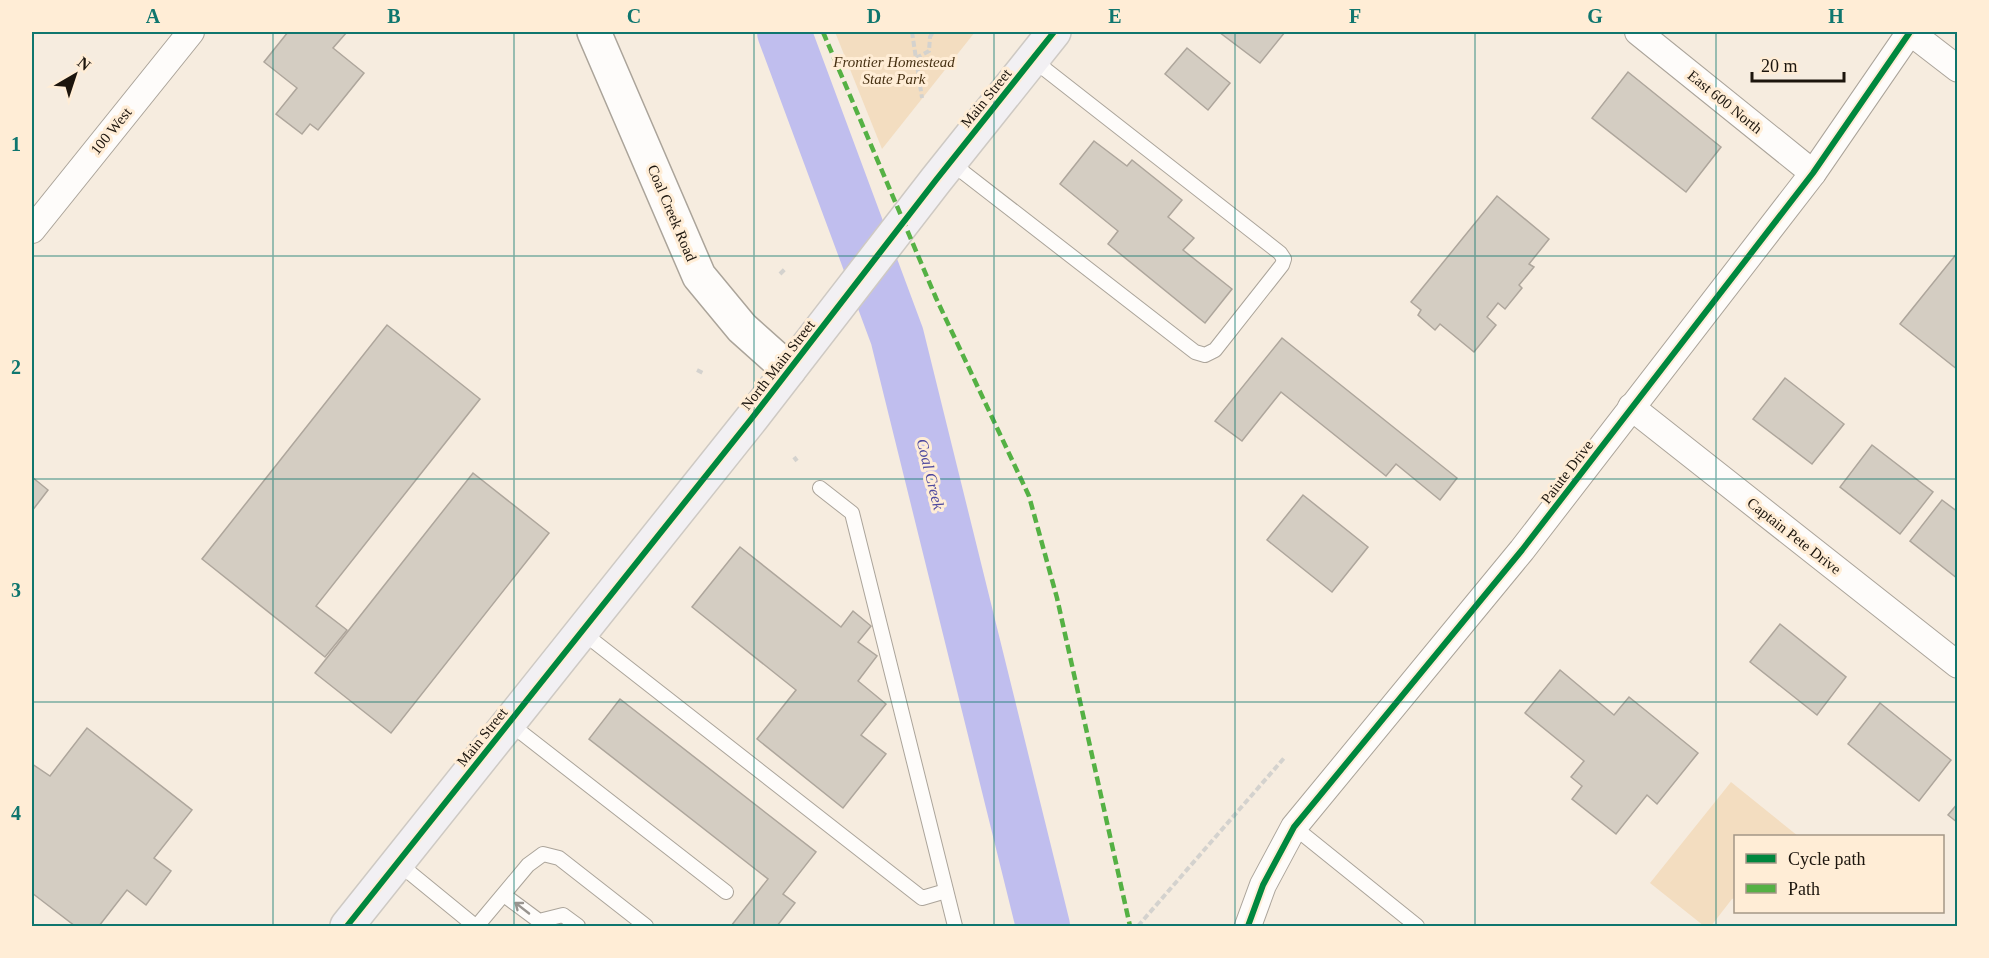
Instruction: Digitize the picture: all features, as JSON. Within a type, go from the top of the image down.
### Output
[{"type":"main road","name":"Coal Creek Road","points":[[594,32],[699,276],[742,328],[789,369]]},
{"type":"main road","name":"Main Street","points":[[943,171],[1054,32]]},
{"type":"main road","name":"North Main Street","points":[[637,563],[943,171]]},
{"type":"main road","name":"Main Street","points":[[346,927],[637,563]]},
{"type":"street","name":"100 West","points":[[32,230],[191,32]]},
{"type":"street","name":"East 600 North","points":[[1638,32],[1813,172]]},
{"type":"street","name":"Paiute Drive","points":[[1248,927],[1263,885],[1294,827],[1522,550],[1813,172],[1910,32]]},
{"type":"street","points":[[1910,32],[1958,69]]},
{"type":"street","name":"Captain Pete Drive","points":[[1631,407],[1958,665]]},
{"type":"lane","points":[[943,171],[1195,352],[1205,355],[1215,350],[1282,265],[1284,259],[1280,253],[1032,59]]},
{"type":"lane","points":[[820,488],[852,513],[955,927]]},
{"type":"lane","points":[[582,632],[922,898],[946,891]]},
{"type":"lane","points":[[510,723],[726,892]]},
{"type":"lane","points":[[1294,827],[1417,927]]},
{"type":"lane","points":[[398,863],[476,927],[528,865],[543,854],[559,858],[646,927]]},
{"type":"lane","points":[[504,895],[539,921],[563,915],[578,927]]},
{"type":"path","points":[[912,32],[922,98]]},
{"type":"path","points":[[916,58],[929,51],[930,37],[933,32]]},
{"type":"path","points":[[780,274],[785,269]]},
{"type":"path","points":[[704,366],[697,370],[705,374]]},
{"type":"path","points":[[1138,927],[1285,757]]},
{"type":"green space","name":"Frontier Homestead State Park","points":[[835,32],[975,32],[882,149]]},
{"type":"green space","points":[[1731,782],[1797,835],[1734,835],[1734,898],[1711,926],[1704,926],[1650,883]]},
{"type":"building","points":[[288,32],[347,32],[333,48],[364,73],[318,130],[310,124],[302,134],[276,114],[297,88],[264,62]]},
{"type":"building","points":[[1219,32],[1285,32],[1260,63]]},
{"type":"building","points":[[1187,48],[1230,83],[1208,110],[1165,74]]},
{"type":"building","points":[[1628,72],[1721,147],[1686,192],[1592,118]]},
{"type":"building","points":[[1094,141],[1127,166],[1132,160],[1182,200],[1168,217],[1194,238],[1183,250],[1232,289],[1205,323],[1108,244],[1118,231],[1060,184]]},
{"type":"building","points":[[1497,196],[1549,239],[1529,264],[1534,267],[1519,285],[1522,288],[1505,309],[1498,303],[1487,317],[1496,325],[1474,352],[1440,324],[1435,330],[1418,315],[1421,310],[1411,302]]},
{"type":"building","points":[[1958,252],[1958,370],[1900,324]]},
{"type":"building","points":[[387,325],[480,399],[316,606],[347,630],[325,657],[202,559]]},
{"type":"building","points":[[1282,338],[1457,478],[1440,500],[1396,464],[1386,476],[1281,392],[1242,441],[1215,421]]},
{"type":"building","points":[[1785,378],[1844,424],[1812,464],[1753,419]]},
{"type":"building","points":[[1872,445],[1933,492],[1900,534],[1840,487]]},
{"type":"building","points":[[473,473],[549,533],[391,733],[315,673]]},
{"type":"building","points":[[32,477],[48,490],[32,511]]},
{"type":"building","points":[[1303,495],[1368,547],[1332,592],[1267,540]]},
{"type":"building","points":[[1942,500],[1958,512],[1958,579],[1910,541]]},
{"type":"building","points":[[740,547],[841,627],[853,611],[871,626],[858,642],[877,656],[858,681],[886,704],[861,735],[886,754],[843,808],[757,739],[796,690],[692,607]]},
{"type":"building","points":[[1780,624],[1846,677],[1817,715],[1750,662]]},
{"type":"building","points":[[1560,670],[1614,715],[1629,697],[1698,753],[1657,804],[1647,795],[1616,834],[1572,799],[1582,786],[1571,777],[1584,761],[1525,713]]},
{"type":"building","points":[[620,699],[816,852],[783,894],[795,903],[777,926],[731,926],[768,879],[589,739]]},
{"type":"building","points":[[1880,703],[1951,760],[1919,801],[1848,744]]},
{"type":"building","points":[[87,728],[192,810],[154,858],[171,871],[146,905],[127,890],[99,926],[75,926],[32,893],[32,764],[50,776]]},
{"type":"building","points":[[1958,803],[1958,823],[1948,815]]},
{"type":"waterway","name":"Coal Creek","points":[[784,32],[897,336],[1043,926]]},
{"type":"marked path","points":[[823,32],[936,298],[1029,496],[1057,598],[1130,926]]},
{"type":"cycle path","points":[[347,926],[752,418],[1054,32]]},
{"type":"cycle path","points":[[1248,926],[1263,885],[1294,827],[1522,550],[1813,173],[1910,32]]}]
